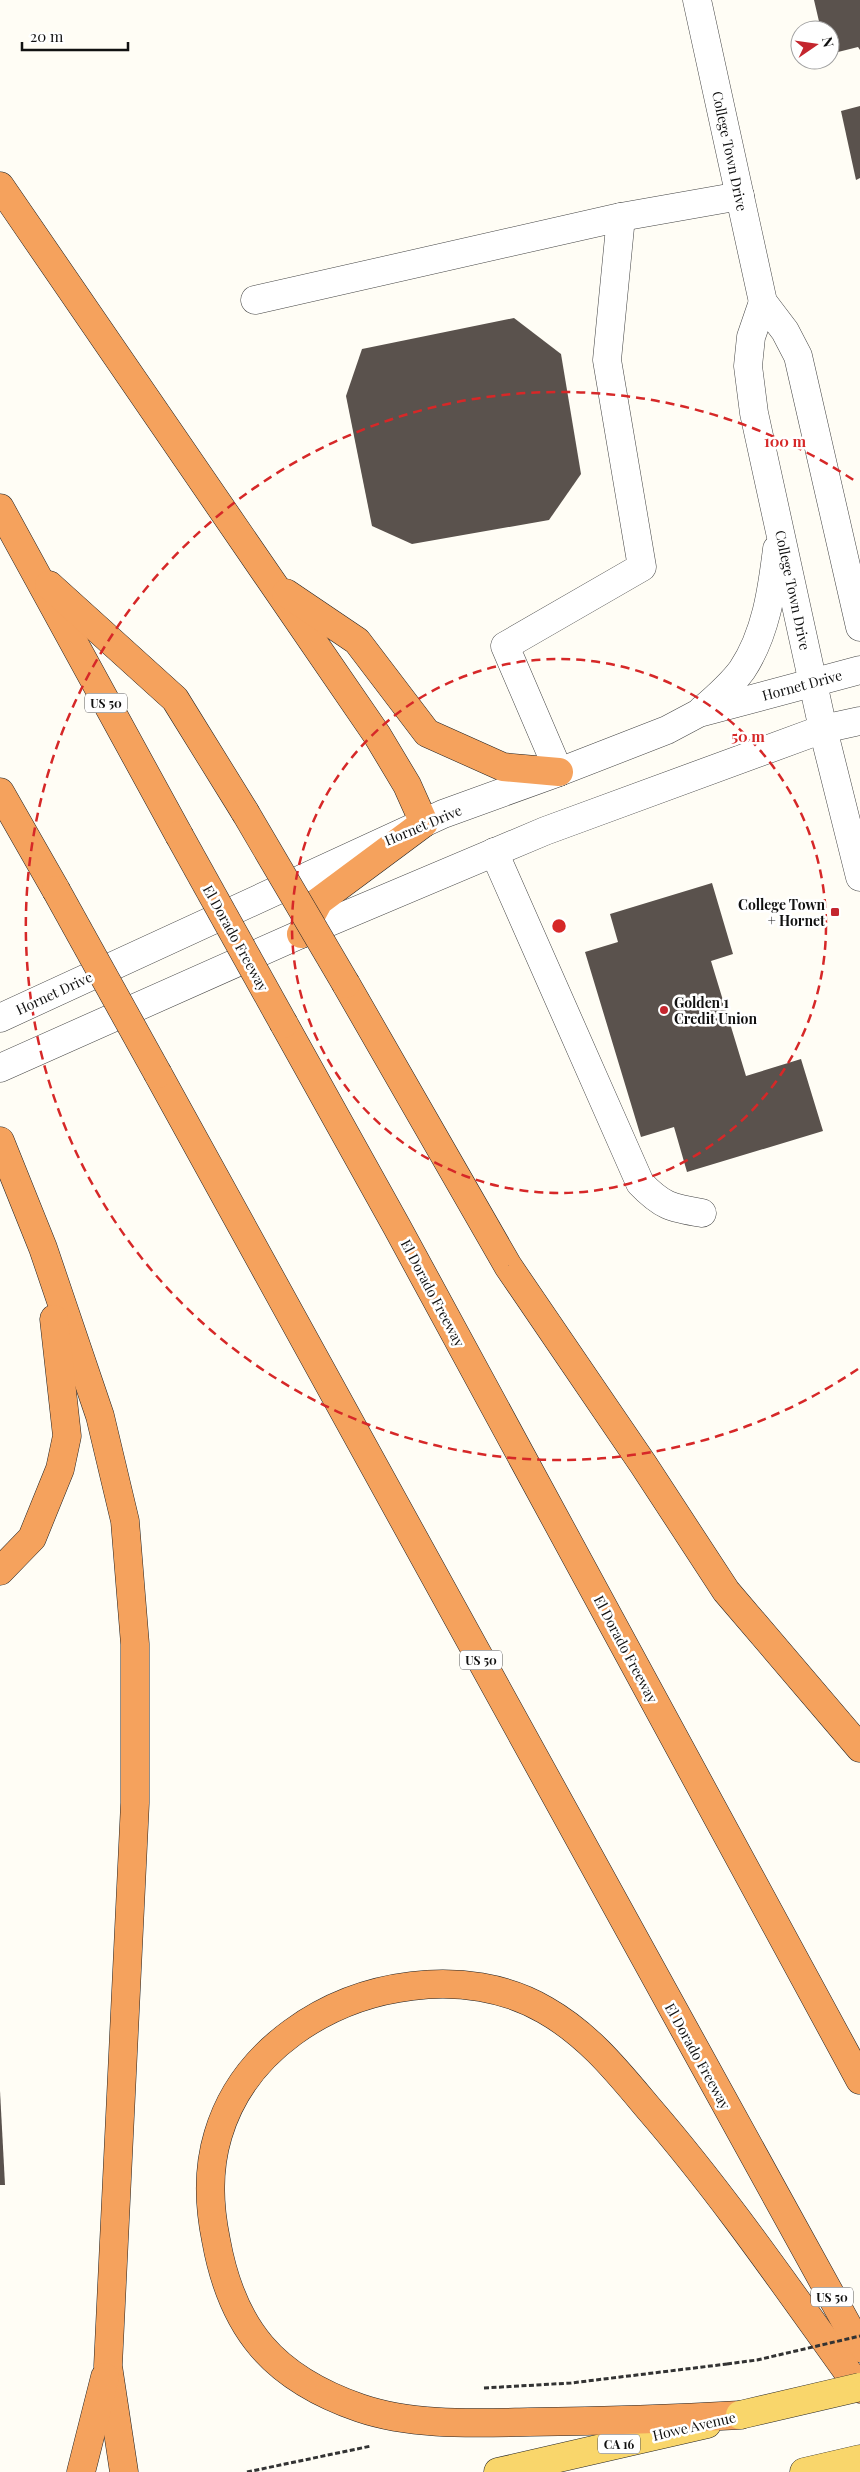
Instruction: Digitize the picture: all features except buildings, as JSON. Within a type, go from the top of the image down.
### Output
[{"type":"highway","points":[[0,186],[377,736],[407,784],[424,823],[319,901],[301,934]]},
{"type":"highway","name":"El Dorado Freeway","points":[[0,508],[416,1262],[860,2080]]},
{"type":"highway","points":[[34,570],[175,699],[245,812],[508,1266],[644,1464],[726,1591],[860,1748]]},
{"type":"highway","points":[[273,583],[357,641],[427,733],[503,767],[559,772]]},
{"type":"highway","name":"El Dorado Freeway","points":[[0,792],[158,1074],[860,2348]]},
{"type":"highway","points":[[0,1141],[44,1248],[100,1416],[125,1521],[135,1644],[135,1803],[108,2366],[124,2472]]},
{"type":"highway","points":[[0,1571],[32,1538],[60,1470],[67,1436],[58,1342],[44,1248]]},
{"type":"highway","points":[[740,2416],[463,2423],[398,2416],[368,2410],[328,2395],[300,2379],[278,2364],[259,2344],[240,2318],[222,2275],[213,2224],[210,2177],[217,2137],[230,2102],[253,2070],[279,2041],[311,2019],[352,1998],[395,1988],[433,1983],[507,1992],[542,2007],[575,2028],[598,2048],[698,2166],[860,2388]]},
{"type":"highway","points":[[81,2472],[108,2366]]},
{"type":"main road","name":"Howe Avenue","points":[[498,2472],[860,2388]]},
{"type":"main road","points":[[804,2472],[860,2459]]},
{"type":"street","name":"College Town Drive","points":[[697,0],[763,302],[785,331],[798,356],[860,627]]},
{"type":"street","points":[[255,300],[621,217],[740,196]]},
{"type":"street","points":[[559,772],[504,646],[642,567],[607,360],[621,217]]},
{"type":"street","name":"College Town Drive","points":[[763,302],[751,337],[748,366],[754,413],[780,525],[823,729],[860,878]]},
{"type":"street","points":[[699,713],[725,690],[742,669],[756,643],[771,597],[780,525]]},
{"type":"street","name":"Hornet Drive","points":[[0,1018],[424,823],[667,730],[699,713],[860,670]]},
{"type":"street","points":[[0,1068],[301,934],[545,831],[823,729],[860,720]]},
{"type":"street","points":[[494,852],[640,1183],[660,1203],[679,1210],[702,1213]]},
{"type":"path","points":[[482,2388],[571,2383],[757,2360],[860,2336]]},
{"type":"path","points":[[247,2472],[374,2446]]},
{"type":"place","name":"College Town + Hornet","points":[[835,912]]},
{"type":"place","name":"Golden 1 Credit Union","points":[[664,1010]]}]
